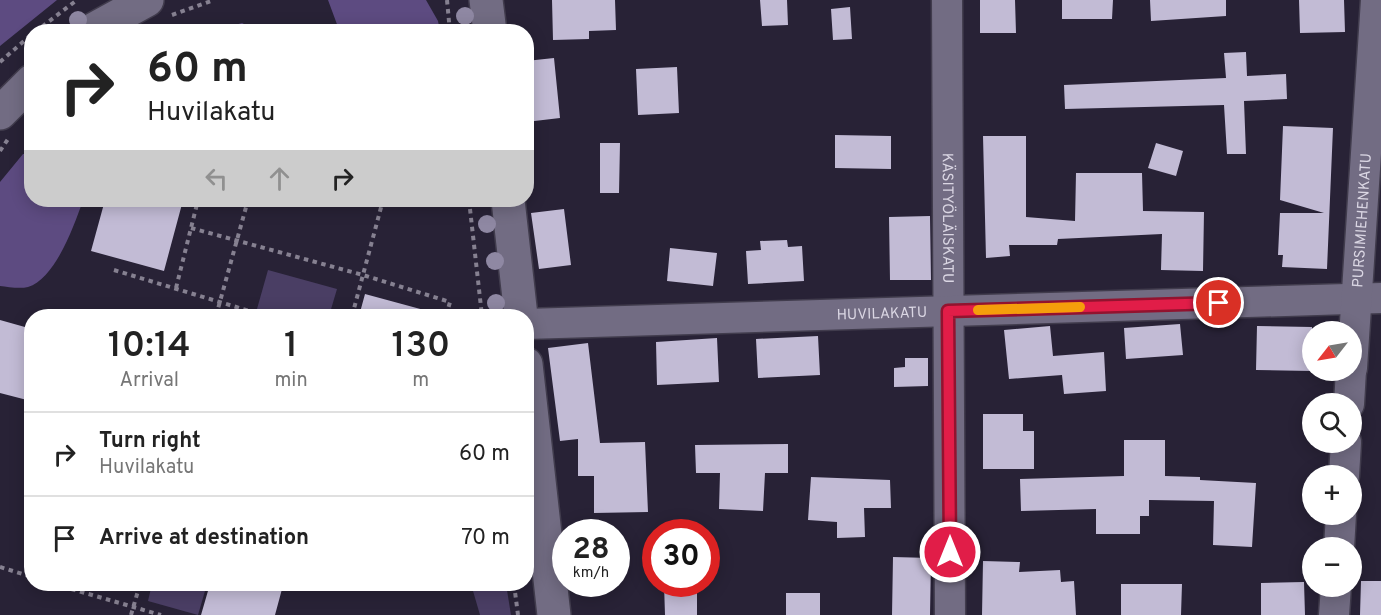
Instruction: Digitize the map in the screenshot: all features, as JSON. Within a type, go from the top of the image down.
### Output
[{"type":"street","points":[[486,0],[489,24]]},
{"type":"street","name":"KÄSITYÖLÄISKATU","points":[[947,0],[950,615]]},
{"type":"street","name":"PURSIMIEHENKATU","points":[[1362,326],[1369,299],[1376,0]]},
{"type":"street","points":[[113,24],[157,9]]},
{"type":"street","points":[[0,113],[24,89]]},
{"type":"street","points":[[509,207],[520,309]]},
{"type":"street","name":"HUVILAKATU","points":[[534,324],[1369,299]]},
{"type":"street","points":[[534,436],[554,615]]},
{"type":"street","points":[[1334,615],[1335,597]]},
{"type":"path","points":[[45,24],[77,0]]},
{"type":"path","points":[[157,9],[214,0]]},
{"type":"path","points":[[447,0],[449,24]]},
{"type":"path","points":[[0,62],[24,41]]},
{"type":"path","points":[[176,288],[196,207]]},
{"type":"path","points":[[218,309],[246,207]]},
{"type":"path","points":[[354,309],[381,207]]},
{"type":"path","points":[[470,207],[481,309]]},
{"type":"path","points":[[191,228],[363,275],[450,302],[448,309]]},
{"type":"path","points":[[114,270],[243,309]]},
{"type":"path","points":[[0,567],[24,574]]},
{"type":"path","points":[[77,591],[160,615]]},
{"type":"path","points":[[131,615],[138,591]]},
{"type":"path","points":[[515,591],[518,615]]},
{"type":"shaded area","points":[[0,0],[57,0],[27,24],[24,24],[24,27],[0,46]]},
{"type":"shaded area","points":[[328,0],[426,0],[439,24],[337,24]]},
{"type":"shaded area","points":[[24,154],[24,207],[81,207],[55,263],[38,282],[28,287],[0,286],[0,182]]},
{"type":"shaded area","points":[[268,270],[337,289],[331,309],[257,309]]},
{"type":"shaded area","points":[[150,591],[205,591],[198,615],[148,601]]},
{"type":"shaded area","points":[[473,591],[507,591],[511,615],[480,615]]},
{"type":"building","points":[[552,0],[615,0],[616,30],[589,31],[589,39],[553,40]]},
{"type":"building","points":[[760,0],[787,0],[788,25],[762,26]]},
{"type":"building","points":[[980,0],[1015,0],[1016,33],[980,33]]},
{"type":"building","points":[[1062,0],[1113,0],[1112,19],[1062,19]]},
{"type":"building","points":[[1150,0],[1226,0],[1226,16],[1151,21]]},
{"type":"building","points":[[1299,0],[1344,0],[1345,32],[1300,33]]},
{"type":"building","points":[[850,7],[852,39],[833,40],[831,9]]},
{"type":"building","points":[[1246,52],[1247,76],[1286,74],[1287,99],[1244,101],[1246,154],[1227,154],[1224,105],[1065,109],[1064,85],[1226,78],[1224,53]]},
{"type":"building","points":[[554,58],[560,118],[534,121],[534,60]]},
{"type":"building","points":[[677,67],[679,113],[638,115],[636,69]]},
{"type":"building","points":[[1283,126],[1333,128],[1327,269],[1282,267],[1283,255],[1278,255],[1280,213],[1324,213],[1280,200]]},
{"type":"building","points":[[835,135],[891,136],[891,169],[835,168]]},
{"type":"building","points":[[983,136],[1026,136],[1026,217],[1075,221],[1076,173],[1142,173],[1143,211],[1204,212],[1203,271],[1161,270],[1162,234],[1058,239],[1057,245],[1009,245],[1010,256],[986,258]]},
{"type":"building","points":[[600,143],[620,143],[619,193],[600,193]]},
{"type":"building","points":[[1156,143],[1183,151],[1176,176],[1148,168]]},
{"type":"building","points":[[103,207],[181,207],[164,271],[91,251]]},
{"type":"building","points":[[564,209],[571,265],[539,269],[531,213]]},
{"type":"building","points":[[930,216],[931,280],[890,280],[889,217]]},
{"type":"building","points":[[787,240],[788,247],[802,246],[804,281],[748,284],[746,251],[761,250],[760,241]]},
{"type":"building","points":[[670,248],[717,253],[713,286],[667,281]]},
{"type":"building","points":[[365,294],[420,309],[361,309]]},
{"type":"building","points":[[0,320],[24,327],[24,399],[0,393]]},
{"type":"building","points":[[1180,324],[1183,355],[1126,359],[1124,328]]},
{"type":"building","points":[[1050,326],[1053,356],[1104,352],[1106,391],[1064,394],[1062,375],[1009,379],[1004,330]]},
{"type":"building","points":[[1257,326],[1302,327],[1302,371],[1256,370]]},
{"type":"building","points":[[818,336],[820,375],[758,378],[756,339]]},
{"type":"building","points":[[717,338],[719,382],[657,385],[656,342]]},
{"type":"building","points":[[588,343],[600,443],[645,442],[648,512],[594,513],[594,476],[578,476],[578,439],[560,441],[548,348]]},
{"type":"building","points":[[905,358],[928,358],[928,386],[894,387],[894,368],[905,367]]},
{"type":"building","points":[[983,414],[1023,414],[1023,431],[1034,431],[1034,469],[983,469]]},
{"type":"building","points":[[1124,440],[1165,440],[1165,476],[1256,483],[1252,547],[1213,545],[1214,501],[1149,500],[1149,516],[1140,516],[1140,534],[1096,534],[1096,509],[1021,511],[1020,479],[1124,476]]},
{"type":"building","points":[[788,444],[788,473],[765,473],[763,511],[719,509],[720,473],[696,473],[695,445]]},
{"type":"building","points":[[811,477],[890,480],[891,508],[864,508],[865,537],[837,538],[837,522],[808,520]]},
{"type":"building","points":[[893,557],[931,558],[930,615],[892,615]]},
{"type":"building","points":[[983,561],[1020,562],[1019,572],[1060,570],[1061,582],[1074,581],[1076,615],[982,615]]},
{"type":"building","points":[[1362,581],[1381,581],[1381,615],[1360,615]]},
{"type":"building","points":[[1302,582],[1305,615],[1261,615],[1261,583]]},
{"type":"building","points":[[1121,584],[1182,584],[1181,615],[1121,615]]},
{"type":"building","points":[[208,591],[281,591],[275,615],[201,615]]},
{"type":"building","points":[[786,593],[820,593],[820,615],[786,615]]},
{"type":"building","points":[[664,597],[697,597],[697,615],[665,615]]},
{"type":"slow traffic","points":[[978,310],[1080,307]]},
{"type":"route","points":[[950,552],[948,311],[1219,303]]}]
